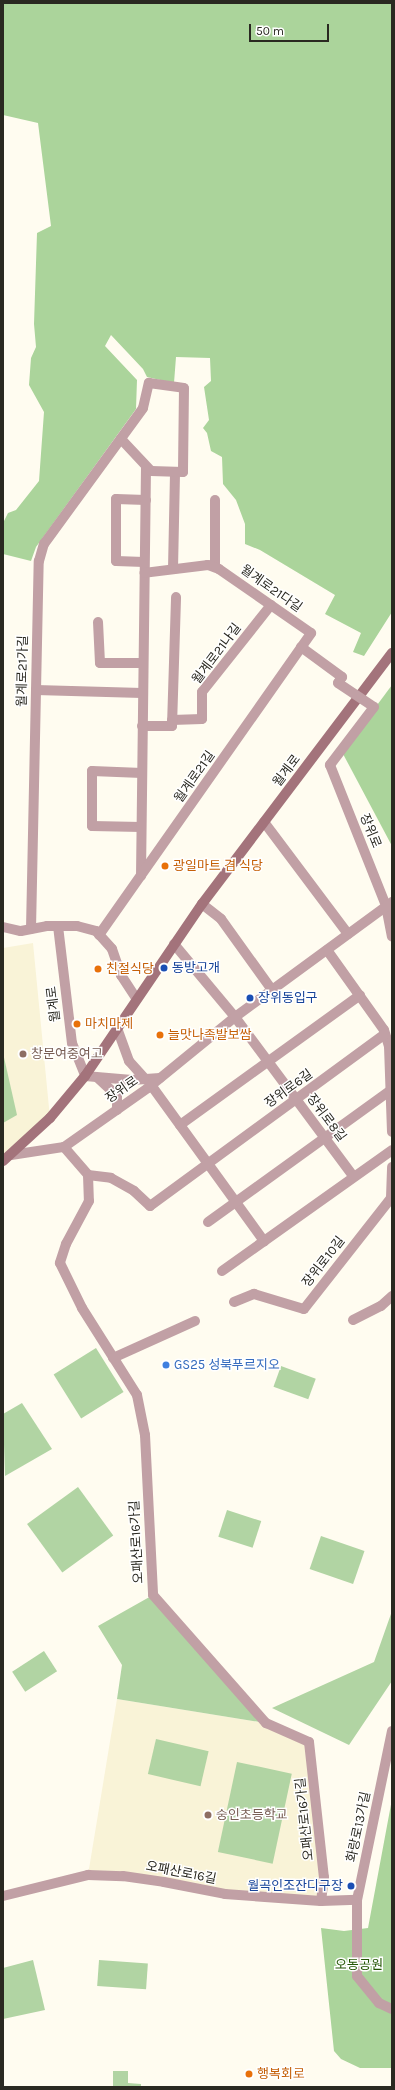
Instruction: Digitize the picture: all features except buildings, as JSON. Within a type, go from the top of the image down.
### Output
[{"type":"main road","name":"월계로","points":[[7,1158],[50,1118],[85,1076],[136,998],[202,904],[392,653]]},
{"type":"street","name":"월계로21가길","points":[[31,929],[38,561],[44,544],[143,408],[148,383],[184,388],[183,472],[175,472]]},
{"type":"street","points":[[121,439],[146,468],[151,471],[175,472],[173,569]]},
{"type":"street","points":[[141,876],[142,693],[146,468]]},
{"type":"street","points":[[144,562],[116,561],[116,499],[146,500]]},
{"type":"street","points":[[144,573],[208,565],[215,567],[215,500]]},
{"type":"street","name":"월계로21다길","points":[[215,567],[311,633]]},
{"type":"street","name":"월계로21나길","points":[[142,726],[172,726],[176,597]]},
{"type":"street","name":"월계로21나길","points":[[172,720],[202,719],[202,692],[271,605]]},
{"type":"street","points":[[98,622],[100,663],[143,663]]},
{"type":"street","name":"월계로21길","points":[[100,935],[311,633]]},
{"type":"street","name":"장위로","points":[[301,647],[342,677],[338,683],[374,707],[330,765],[389,904],[392,936]]},
{"type":"street","points":[[36,690],[142,693]]},
{"type":"street","points":[[141,827],[92,826],[92,771],[142,773]]},
{"type":"street","points":[[264,822],[348,934]]},
{"type":"street","points":[[202,904],[221,919],[272,990]]},
{"type":"street","name":"장위로","points":[[7,1158],[64,1146],[117,1110],[149,1082],[160,1078],[235,1017],[389,904]]},
{"type":"street","points":[[3,927],[21,931],[58,926],[77,926],[96,931],[112,949],[121,975],[136,998]]},
{"type":"street","name":"월계로","points":[[58,926],[72,1043],[85,1076]]},
{"type":"street","points":[[174,944],[235,1017]]},
{"type":"street","points":[[327,950],[387,1030],[389,1046],[392,1132]]},
{"type":"street","points":[[180,1125],[360,995]]},
{"type":"street","name":"장위로8길","points":[[235,1017],[354,1177]]},
{"type":"street","points":[[117,1028],[129,1061],[149,1082],[264,1241]]},
{"type":"street","name":"장위로6길","points":[[88,1175],[111,1178],[134,1191],[150,1206],[296,1100],[387,1030]]},
{"type":"street","points":[[85,1076],[149,1082]]},
{"type":"street","points":[[98,1078],[117,1096],[117,1110]]},
{"type":"street","points":[[208,1222],[391,1090]]},
{"type":"street","points":[[64,1146],[88,1175]]},
{"type":"street","points":[[222,1271],[392,1150]]},
{"type":"street","name":"장위로10길","points":[[234,1302],[254,1294],[304,1308],[391,1198],[392,1167]]},
{"type":"street","name":"오패산로16가길","points":[[88,1175],[89,1201],[66,1244],[60,1263],[82,1308],[137,1395],[145,1436],[153,1595],[266,1723],[309,1742],[324,1877],[321,1901]]},
{"type":"street","points":[[353,1320],[381,1306],[392,1296]]},
{"type":"street","points":[[113,1358],[195,1321]]},
{"type":"street","name":"화랑로13가길","points":[[392,1731],[356,1900],[357,1976],[379,2003],[392,2009]]},
{"type":"street","name":"오패산로16길","points":[[3,1896],[88,1875],[164,1882],[225,1894],[321,1901],[356,1900]]},
{"type":"shaded area","name":"창문여중여고","points":[[33,943],[50,1118],[3,1161],[3,948]]},
{"type":"shaded area","name":"숭인초등학교","points":[[117,1699],[266,1723],[309,1742],[321,1901],[88,1875]]},
{"type":"green space","points":[[3,3],[392,3],[392,612],[364,656],[353,652],[361,633],[325,614],[335,595],[260,550],[245,544],[245,524],[236,500],[223,484],[222,457],[211,451],[207,433],[203,428],[209,420],[204,387],[211,381],[210,358],[176,357],[174,383],[147,377],[143,369],[111,335],[105,346],[137,380],[136,409],[36,547],[31,561],[3,554],[3,523],[8,513],[16,510],[39,481],[44,412],[29,385],[31,358],[36,347],[34,324],[37,233],[51,226],[38,123],[3,115]]},
{"type":"green space","points":[[392,685],[392,846],[342,752]]},
{"type":"green space","points":[[3,1053],[17,1115],[3,1123]]},
{"type":"green space","points":[[96,1348],[124,1392],[81,1419],[54,1374]]},
{"type":"green space","points":[[281,1366],[316,1379],[308,1399],[273,1387]]},
{"type":"green space","points":[[22,1403],[52,1449],[5,1476],[3,1414]]},
{"type":"green space","points":[[78,1487],[113,1536],[62,1573],[27,1524]]},
{"type":"green space","points":[[227,1510],[261,1521],[253,1548],[218,1537]]},
{"type":"green space","points":[[321,1536],[364,1551],[353,1584],[310,1569]]},
{"type":"green space","points":[[153,1595],[266,1723],[117,1699],[122,1665],[98,1626]]},
{"type":"green space","points":[[392,1611],[392,1681],[349,1745],[272,1708],[374,1662]]},
{"type":"green space","points":[[44,1651],[57,1671],[25,1692],[12,1672]]},
{"type":"green space","points":[[156,1739],[209,1751],[201,1786],[148,1774]]},
{"type":"green space","points":[[237,1762],[292,1774],[273,1864],[218,1852]]},
{"type":"green space","name":"오동공원","points":[[392,1799],[392,2068],[360,2068],[341,2059],[334,2051],[321,1928],[344,1931],[368,1928]]},
{"type":"green space","points":[[33,1960],[45,2010],[3,2019],[3,1968]]},
{"type":"green space","points":[[99,1960],[148,1963],[146,1989],[97,1986]]},
{"type":"green space","points":[[113,2071],[128,2071],[128,2083],[141,2084],[141,2087],[113,2087]]},
{"type":"place","name":"광일마트 겸 식당","points":[[165,866]]},
{"type":"place","name":"동방고개","points":[[164,968]]},
{"type":"place","name":"친절식당","points":[[98,969]]},
{"type":"place","name":"장위동입구","points":[[250,998]]},
{"type":"place","name":"마치마제","points":[[77,1024]]},
{"type":"place","name":"늘맛나족발보쌈","points":[[160,1035]]},
{"type":"place","name":"창문여중여고","points":[[23,1054]]},
{"type":"place","name":"GS25 성북푸르지오","points":[[166,1365]]},
{"type":"place","name":"숭인초등학교","points":[[208,1815]]},
{"type":"place","name":"월곡인조잔디구장","points":[[351,1886]]},
{"type":"place","name":"행복회로","points":[[249,2074]]}]
